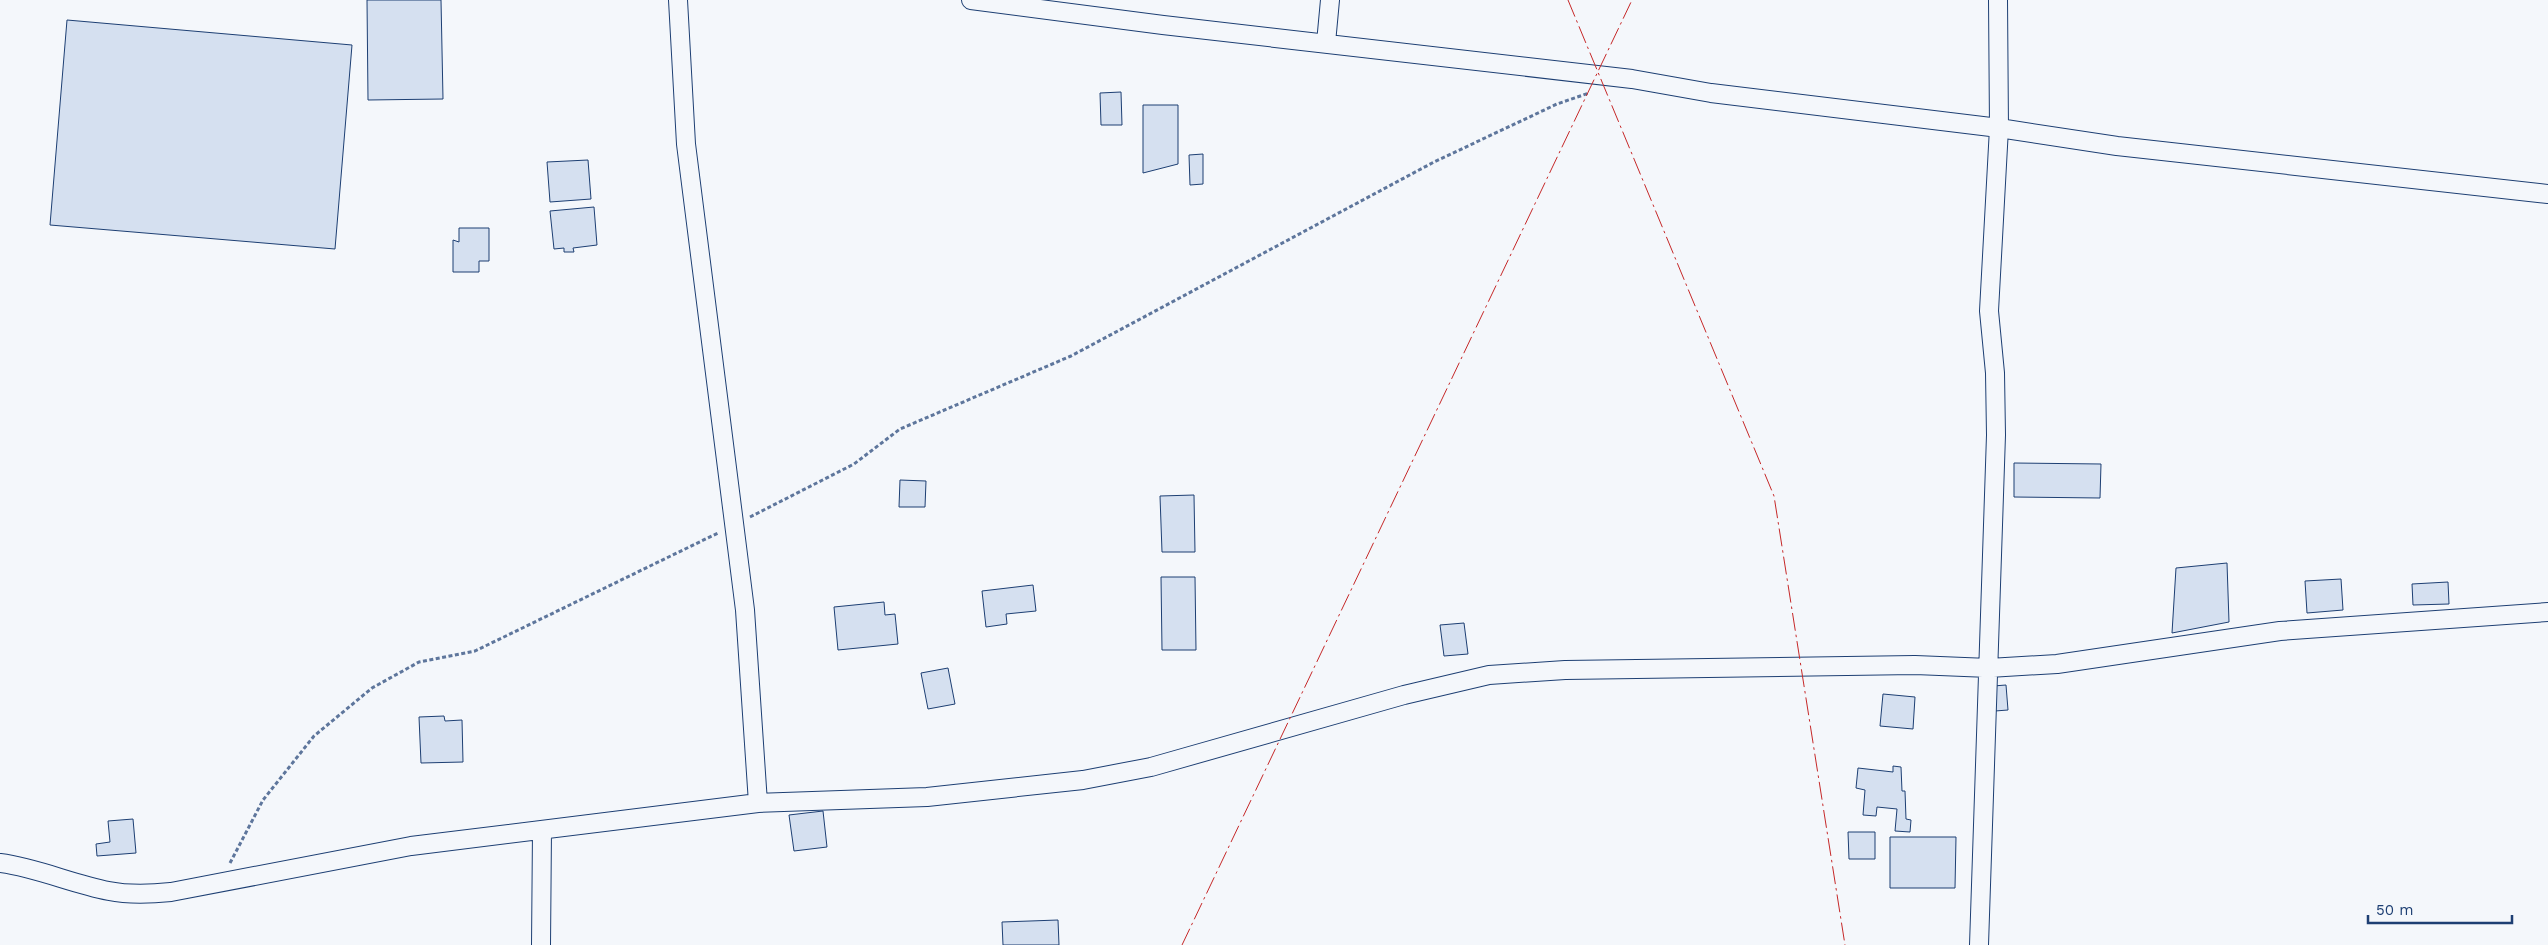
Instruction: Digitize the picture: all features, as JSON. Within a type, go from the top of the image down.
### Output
[{"type":"street","points":[[678,0],[686,144],[745,610],[758,804]]},
{"type":"street","points":[[971,0],[1632,79],[1711,93],[1999,128],[2117,146],[2548,194]]},
{"type":"street","points":[[1326,43],[1330,0]]},
{"type":"street","points":[[1979,945],[1996,435],[1995,373],[1989,311],[1999,128],[1998,0]]},
{"type":"street","points":[[0,863],[42,871],[109,891],[127,893],[171,892],[411,846],[758,804],[928,797],[1083,780],[1151,766],[1404,695],[1489,675],[1565,670],[1915,665],[1989,668],[2057,664],[2280,631],[2548,612]]},
{"type":"street","points":[[541,945],[542,830]]},
{"type":"path","points":[[220,883],[263,800],[314,736],[372,688],[419,662],[475,651],[586,595],[789,499],[854,464],[900,429],[1071,356],[1434,162],[1557,104],[1594,92]]},
{"type":"building","points":[[367,0],[441,0],[443,99],[368,100]]},
{"type":"building","points":[[67,20],[352,45],[335,249],[50,225]]},
{"type":"building","points":[[1121,92],[1122,125],[1101,125],[1100,93]]},
{"type":"building","points":[[1143,105],[1178,105],[1178,164],[1143,173]]},
{"type":"building","points":[[1203,154],[1203,184],[1190,185],[1189,155]]},
{"type":"building","points":[[588,160],[591,199],[550,202],[547,162]]},
{"type":"building","points":[[594,207],[597,245],[573,248],[574,252],[564,252],[564,248],[554,249],[550,211]]},
{"type":"building","points":[[459,228],[489,228],[489,261],[479,261],[479,272],[453,272],[453,240],[459,242]]},
{"type":"building","points":[[2014,463],[2101,464],[2100,498],[2014,497]]},
{"type":"building","points":[[900,480],[926,481],[925,507],[899,507]]},
{"type":"building","points":[[1194,495],[1195,552],[1162,552],[1160,496]]},
{"type":"building","points":[[2227,563],[2229,622],[2172,633],[2176,568]]},
{"type":"building","points":[[1161,577],[1195,577],[1196,650],[1162,650]]},
{"type":"building","points":[[2341,579],[2343,610],[2307,613],[2305,581]]},
{"type":"building","points":[[2448,582],[2449,604],[2413,605],[2412,584]]},
{"type":"building","points":[[1033,585],[1036,611],[1006,614],[1007,624],[986,627],[982,591]]},
{"type":"building","points":[[884,602],[885,615],[895,614],[898,644],[838,650],[834,607]]},
{"type":"building","points":[[1464,623],[1468,654],[1444,656],[1440,625]]},
{"type":"building","points":[[948,668],[955,704],[928,709],[921,673]]},
{"type":"building","points":[[2006,685],[2008,710],[1995,711],[1993,686]]},
{"type":"building","points":[[1883,694],[1915,697],[1913,729],[1880,726]]},
{"type":"building","points":[[444,716],[445,721],[462,720],[463,762],[421,763],[419,717]]},
{"type":"building","points":[[1893,766],[1901,767],[1902,791],[1905,791],[1906,819],[1911,820],[1910,832],[1895,831],[1897,809],[1877,807],[1876,816],[1863,815],[1865,790],[1856,788],[1858,768],[1893,772]]},
{"type":"building","points":[[823,811],[827,847],[794,851],[789,815]]},
{"type":"building","points":[[133,819],[136,853],[97,856],[96,844],[110,842],[108,821]]},
{"type":"building","points":[[1848,832],[1875,832],[1875,859],[1849,859]]},
{"type":"building","points":[[1890,837],[1956,837],[1955,888],[1890,888]]},
{"type":"building","points":[[1058,920],[1059,945],[1003,945],[1002,922]]},
{"type":"power","points":[[1568,0],[1774,496],[1845,945]]},
{"type":"power","points":[[1182,945],[1632,0]]}]
